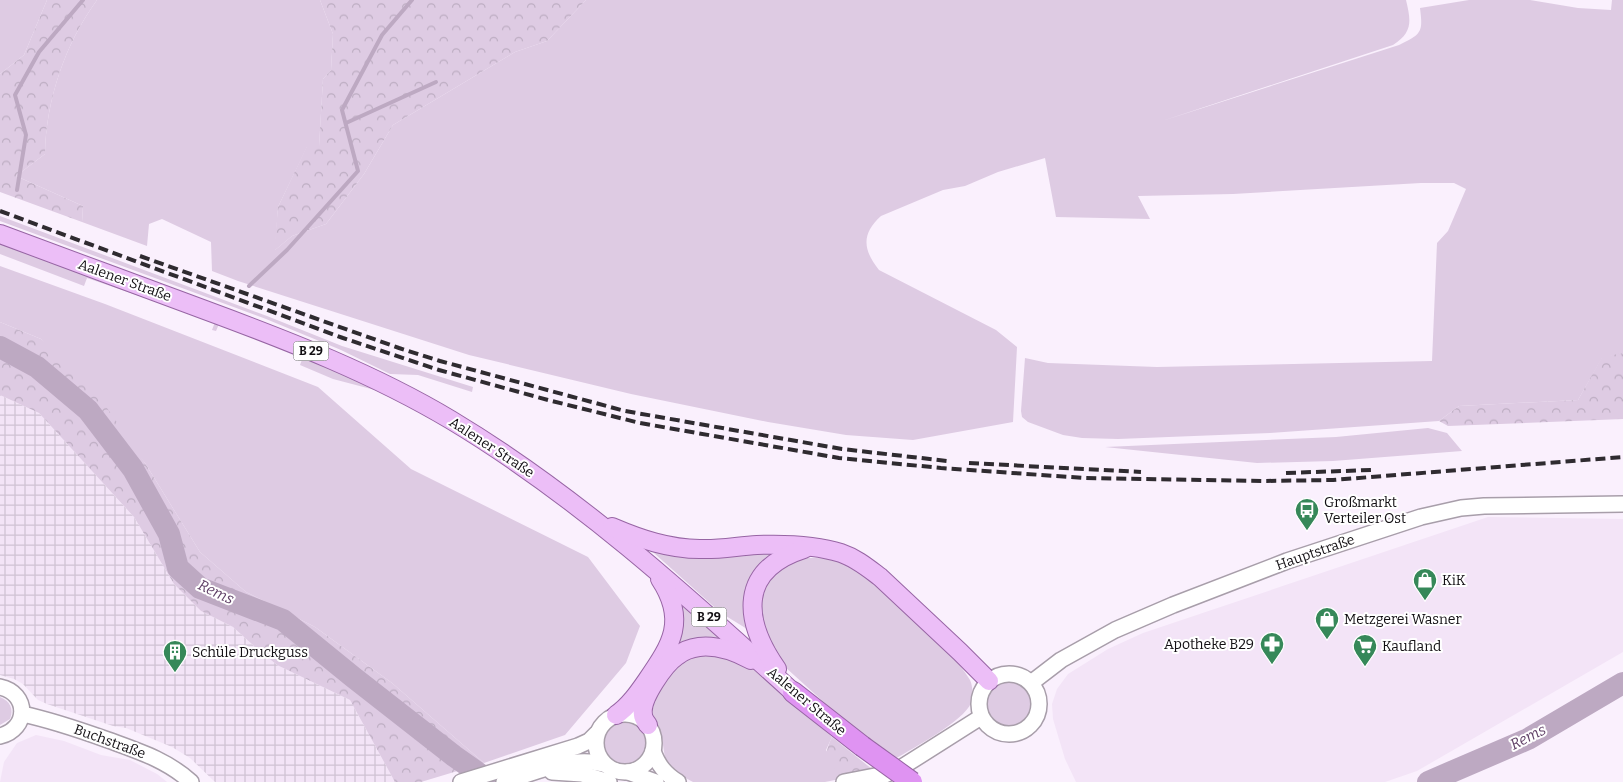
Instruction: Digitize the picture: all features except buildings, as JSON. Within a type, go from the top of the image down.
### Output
[{"type":"highway","name":"Aalener Straße","points":[[793,692],[912,782]]},
{"type":"main road","name":"Aalener Straße","points":[[0,234],[322,355],[386,384],[451,420],[512,458],[595,520],[651,566],[793,692]]},
{"type":"main road","name":"Hauptstraße","points":[[1031,683],[1061,660],[1132,622],[1287,561],[1420,517],[1461,508],[1484,506],[1623,504]]},
{"type":"main road","points":[[595,520],[650,541],[682,548],[701,549],[758,545],[807,547],[842,554],[867,567],[960,652],[988,681]]},
{"type":"main road","points":[[793,692],[767,654],[753,622],[752,605],[756,588],[764,574],[776,561],[790,553],[807,547]]},
{"type":"main road","points":[[504,782],[589,741],[601,725],[624,710],[664,656],[673,636],[675,621],[673,606],[664,586],[651,566]]},
{"type":"main road","points":[[678,782],[657,763],[653,751],[654,738],[642,715],[650,691],[669,662],[688,650],[700,647],[724,649],[746,657],[767,668]]},
{"type":"main road","points":[[1014,674],[1023,677],[1031,683],[1038,696],[1039,711],[1035,720],[1028,728],[1020,733],[1011,735],[993,731],[986,725],[981,717],[979,698],[982,689],[988,681],[996,676],[1014,674]]},
{"type":"main road","points":[[0,687],[6,688],[16,696],[22,707],[20,722],[9,733],[0,736]]},
{"type":"main road","name":"Buchstraße","points":[[22,714],[69,726],[148,754],[163,761],[191,782]]},
{"type":"main road","points":[[616,714],[634,715],[648,725]]},
{"type":"main road","points":[[870,782],[891,772],[981,717]]},
{"type":"main road","points":[[596,734],[596,750],[604,764],[619,772],[635,771],[646,764],[653,751]]},
{"type":"main road","points":[[461,782],[567,762],[582,761],[604,764]]},
{"type":"main road","points":[[528,770],[574,773],[609,782]]},
{"type":"main road","points":[[628,772],[656,782]]},
{"type":"main road","points":[[844,782],[891,772]]},
{"type":"shaded area","points":[[0,395],[39,413],[134,517],[174,584],[201,611],[233,627],[277,665],[350,700],[395,782],[215,782],[190,758],[172,747],[126,728],[113,726],[47,704],[38,700],[23,684],[0,675]]},
{"type":"shaded area","points":[[1488,517],[1623,519],[1623,652],[1417,771],[1385,782],[1076,782],[1065,759],[1053,719],[1052,704],[1057,689],[1068,674],[1108,649],[1143,633]]},
{"type":"shaded area","points":[[36,735],[64,741],[101,755],[130,760],[157,774],[167,782],[0,782],[4,762],[17,743]]},
{"type":"green space","points":[[0,0],[47,0],[24,55],[0,74]]},
{"type":"green space","points":[[47,0],[97,0],[76,35],[59,73],[49,113],[45,154],[16,176],[83,206],[82,222],[0,192],[0,74],[24,55]]},
{"type":"green space","points":[[97,0],[320,0],[333,34],[331,70],[323,79],[319,147],[307,147],[278,207],[275,250],[292,236],[326,224],[364,174],[393,125],[515,52],[547,41],[586,0],[1406,0],[1409,26],[1400,40],[1393,45],[1162,121],[1399,45],[1417,35],[1421,27],[1420,8],[1469,0],[1530,0],[1578,8],[1611,10],[1612,0],[1623,0],[1623,353],[1602,358],[1578,400],[1459,406],[1439,421],[1270,433],[1118,439],[1082,438],[1063,435],[1028,422],[1022,417],[1025,358],[1048,363],[1157,367],[1432,361],[1437,243],[1448,231],[1466,189],[1454,183],[1421,183],[1233,194],[1138,196],[1150,219],[1056,217],[1045,158],[998,172],[965,186],[943,190],[881,216],[870,229],[866,242],[870,256],[879,270],[996,330],[1017,347],[1013,422],[913,440],[846,435],[768,422],[631,394],[469,355],[238,281],[212,271],[211,242],[162,219],[149,224],[147,246],[82,222],[83,206],[16,176],[45,154],[49,113],[59,73],[76,35]]},
{"type":"green space","points":[[320,0],[586,0],[547,41],[515,52],[393,125],[364,174],[326,224],[292,236],[274,251],[278,207],[307,146],[319,146],[323,79],[331,70],[333,34]]},
{"type":"green space","points":[[0,216],[342,346],[473,387],[472,392],[418,375],[390,374],[341,350],[266,319],[0,221]]},
{"type":"green space","points":[[0,240],[220,320],[394,395],[333,379],[300,365],[303,357],[219,324],[216,331],[212,330],[215,322],[87,278],[84,286],[0,254]]},
{"type":"green space","points":[[0,266],[105,304],[318,387],[411,469],[588,557],[640,626],[626,663],[565,735],[484,763],[392,683],[315,627],[246,592],[200,552],[145,463],[41,339],[0,322]]},
{"type":"green space","points":[[0,322],[41,339],[87,379],[145,463],[200,552],[246,592],[315,627],[392,683],[484,763],[421,782],[395,782],[350,700],[277,665],[233,627],[201,611],[174,584],[134,517],[39,413],[0,395]]},
{"type":"green space","points":[[1623,353],[1623,419],[1448,426],[1439,421],[1459,406],[1578,400],[1602,357]]},
{"type":"green space","points":[[1428,428],[1447,433],[1462,451],[1333,461],[1257,463],[1105,447],[1336,437]]},
{"type":"green space","points":[[645,545],[786,550],[771,562],[752,632],[721,613]]},
{"type":"green space","points":[[807,558],[830,559],[844,564],[865,576],[894,601],[960,665],[971,682],[972,697],[971,703],[959,718],[937,734],[895,759],[860,735],[784,666],[762,634],[759,601],[767,584],[777,572],[788,564]]},
{"type":"green space","points":[[678,602],[693,608],[729,641],[676,649]]},
{"type":"green space","points":[[710,653],[746,664],[832,737],[826,750],[845,778],[825,782],[693,782],[669,766],[665,758],[661,732],[652,712],[652,696],[678,662],[695,655]]},
{"type":"green space","points":[[1009,682],[1022,686],[1028,692],[1032,705],[1028,718],[1022,724],[1009,728],[996,724],[990,718],[986,705],[990,692],[996,686]]},
{"type":"green space","points":[[0,697],[9,703],[12,712],[10,719],[0,725]]},
{"type":"green space","points":[[625,720],[638,724],[644,730],[648,743],[644,756],[638,762],[625,766],[612,762],[606,756],[602,743],[606,730],[612,724]]},
{"type":"green space","points":[[832,737],[872,769],[845,778],[828,761],[827,751]]},
{"type":"waterway","points":[[17,190],[26,135],[15,95],[39,52],[83,0]]},
{"type":"waterway","points":[[249,286],[287,250],[358,171],[342,110],[382,35],[412,0]]},
{"type":"waterway","points":[[346,123],[436,82]]},
{"type":"waterway","name":"Rems","points":[[0,347],[37,367],[88,410],[133,469],[169,534],[178,568],[200,588],[283,620],[454,756],[491,782]]},
{"type":"waterway","name":"Rems","points":[[1428,782],[1528,739],[1623,683]]},
{"type":"railway","points":[[0,211],[343,338],[439,370],[640,423],[839,458],[941,468],[1085,478],[1262,481],[1333,480],[1623,457]]},
{"type":"railway","points":[[140,256],[399,348],[440,361],[625,411],[842,449],[947,461]]},
{"type":"railway","points":[[969,463],[1141,472]]},
{"type":"railway","points":[[1286,473],[1371,470]]},
{"type":"place","name":"Großmarkt Verteiler Ost","points":[[1307,531]]},
{"type":"place","name":"KiK","points":[[1425,601]]},
{"type":"place","name":"Metzgerei Wasner","points":[[1327,640]]},
{"type":"place","name":"Apotheke B29","points":[[1272,665]]},
{"type":"place","name":"Kaufland","points":[[1365,667]]},
{"type":"place","name":"Schüle Druckguss","points":[[175,673]]}]
